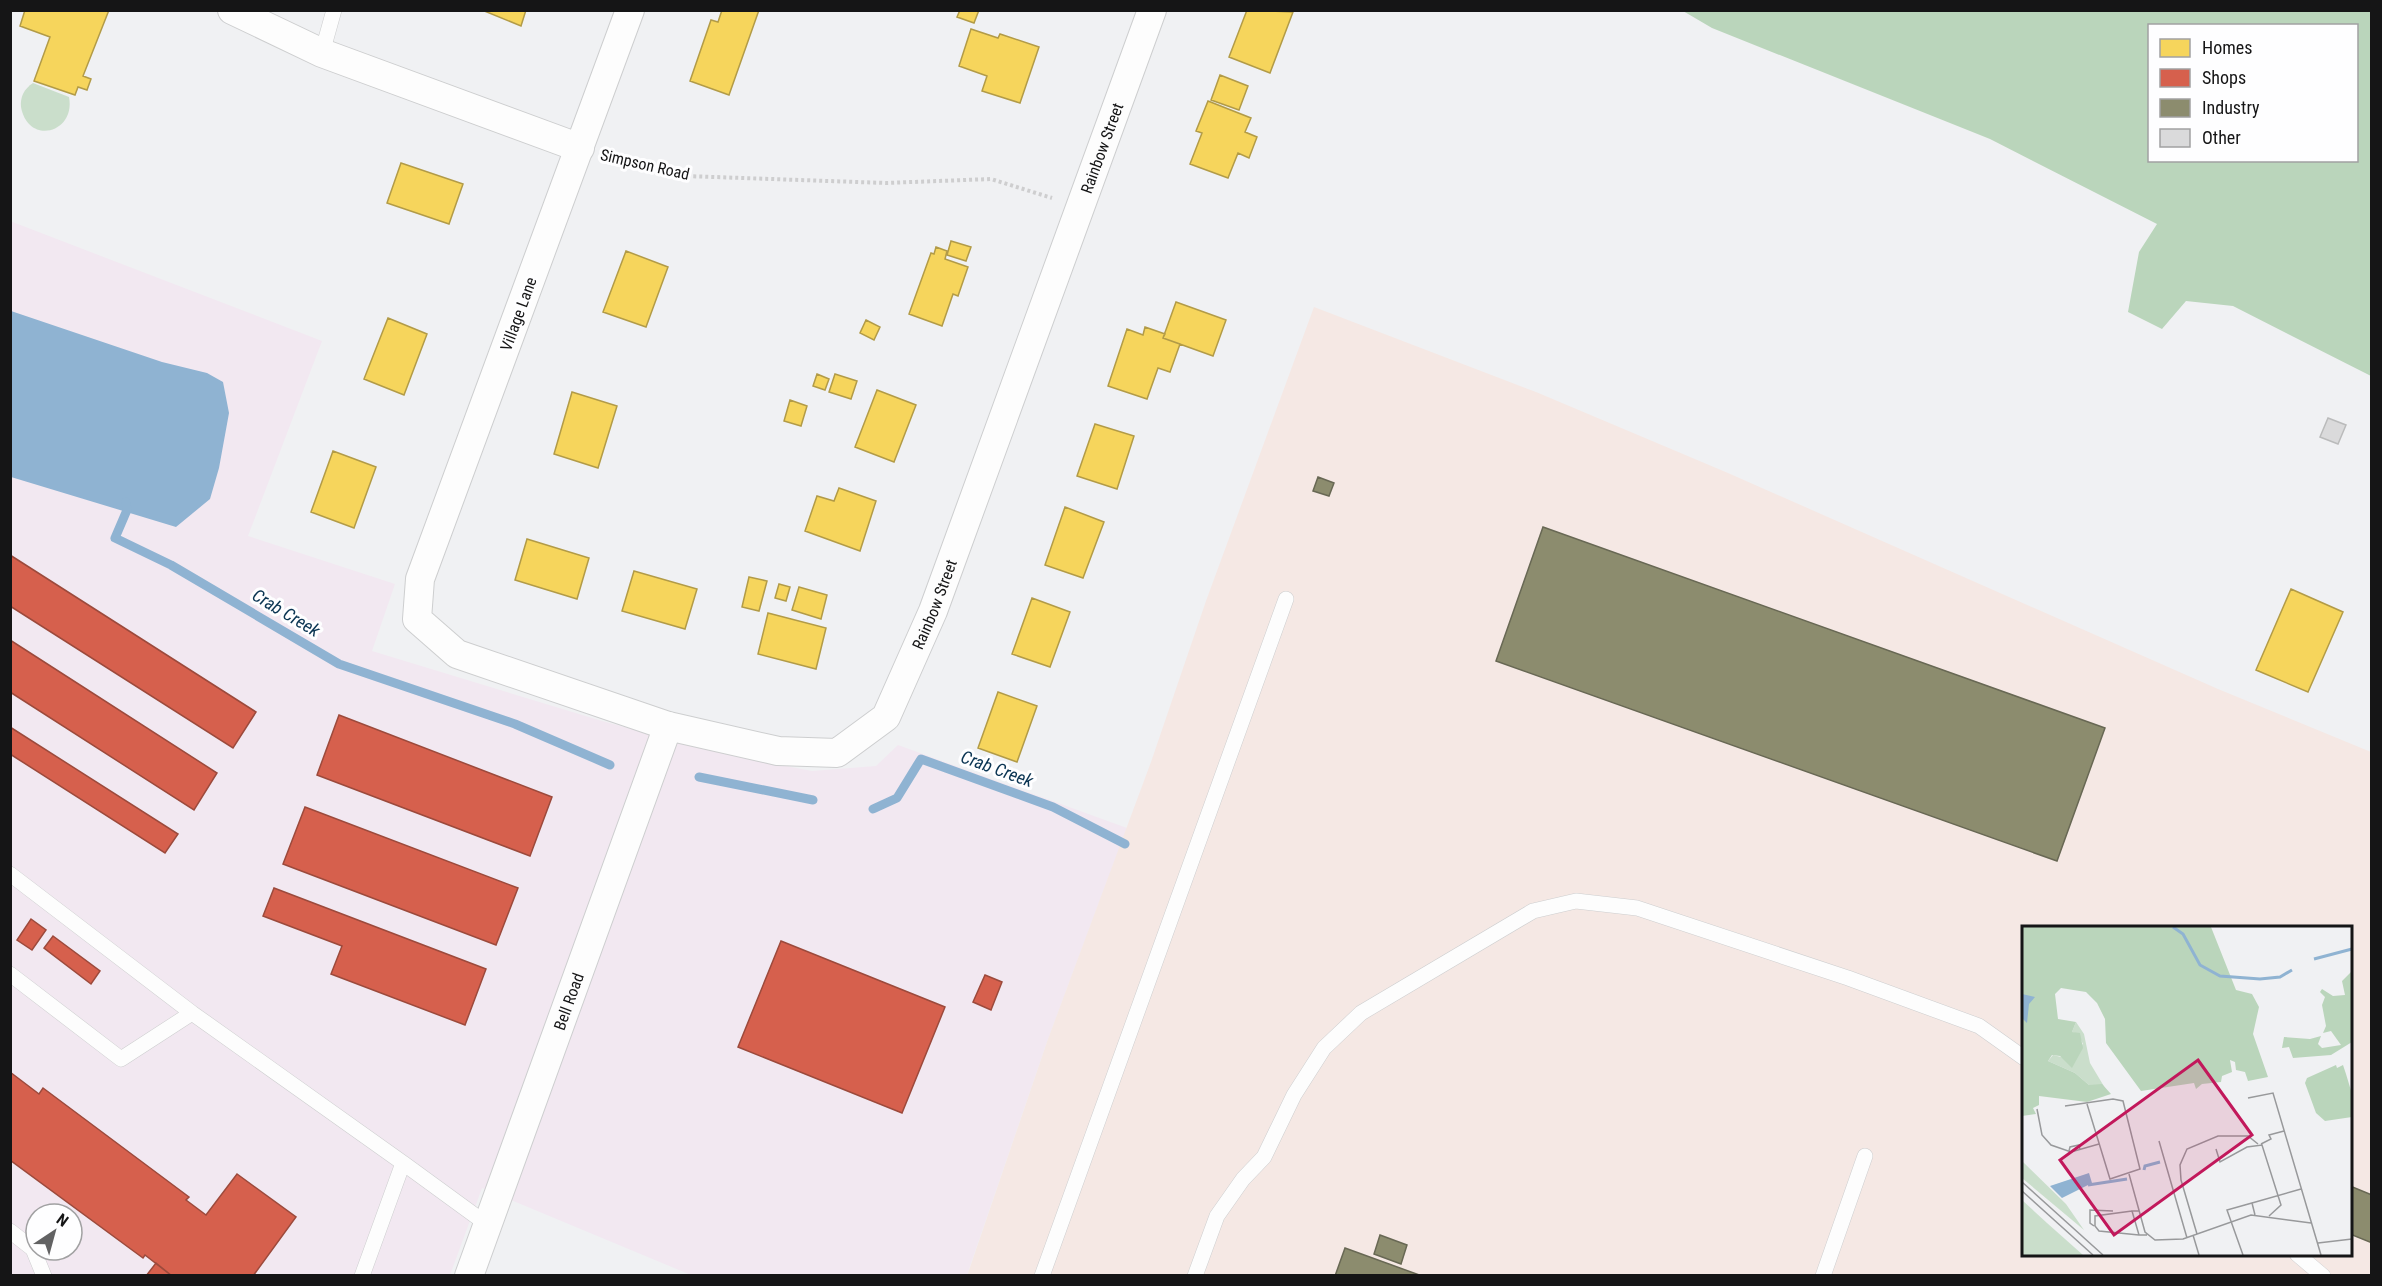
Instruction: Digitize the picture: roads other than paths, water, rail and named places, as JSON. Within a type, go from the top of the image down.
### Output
[{"type":"street","name":"Simpson Road","points":[[232,10],[322,53],[580,148]]},
{"type":"street","name":"Village Lane","points":[[417,619],[420,579],[630,10]]},
{"type":"street","name":"Rainbow Street","points":[[417,619],[457,654],[668,726],[778,751],[837,753],[886,717],[933,611],[1152,10]]},
{"type":"street","name":"Bell Road","points":[[469,1275],[668,726]]},
{"type":"lane","points":[[322,53],[334,10]]},
{"type":"lane","points":[[1042,1275],[1286,599]]},
{"type":"lane","points":[[10,874],[192,1013],[488,1225]]},
{"type":"lane","points":[[1196,1275],[1217,1216],[1243,1179],[1264,1157],[1294,1095],[1324,1048],[1361,1013],[1533,911],[1576,901],[1637,908],[1848,978],[1979,1026],[2022,1057]]},
{"type":"lane","points":[[10,974],[121,1059],[192,1013]]},
{"type":"lane","points":[[1823,1275],[1865,1156]]},
{"type":"lane","points":[[362,1275],[403,1163]]},
{"type":"lane","points":[[10,1231],[33,1249],[44,1275]]},
{"type":"lane","points":[[2299,1256],[2323,1275]]},
{"type":"water","points":[[11,311],[162,362],[207,373],[223,382],[229,413],[219,468],[210,499],[176,527],[11,477]]},
{"type":"waterway","name":"Crab Creek","points":[[126,502],[127,510],[115,538],[171,565],[339,664],[515,724],[610,765]]},
{"type":"waterway","name":"Crab Creek","points":[[873,809],[897,798],[921,759],[1053,807],[1125,844]]},
{"type":"waterway","name":"Crab Creek","points":[[699,777],[813,800]]}]
